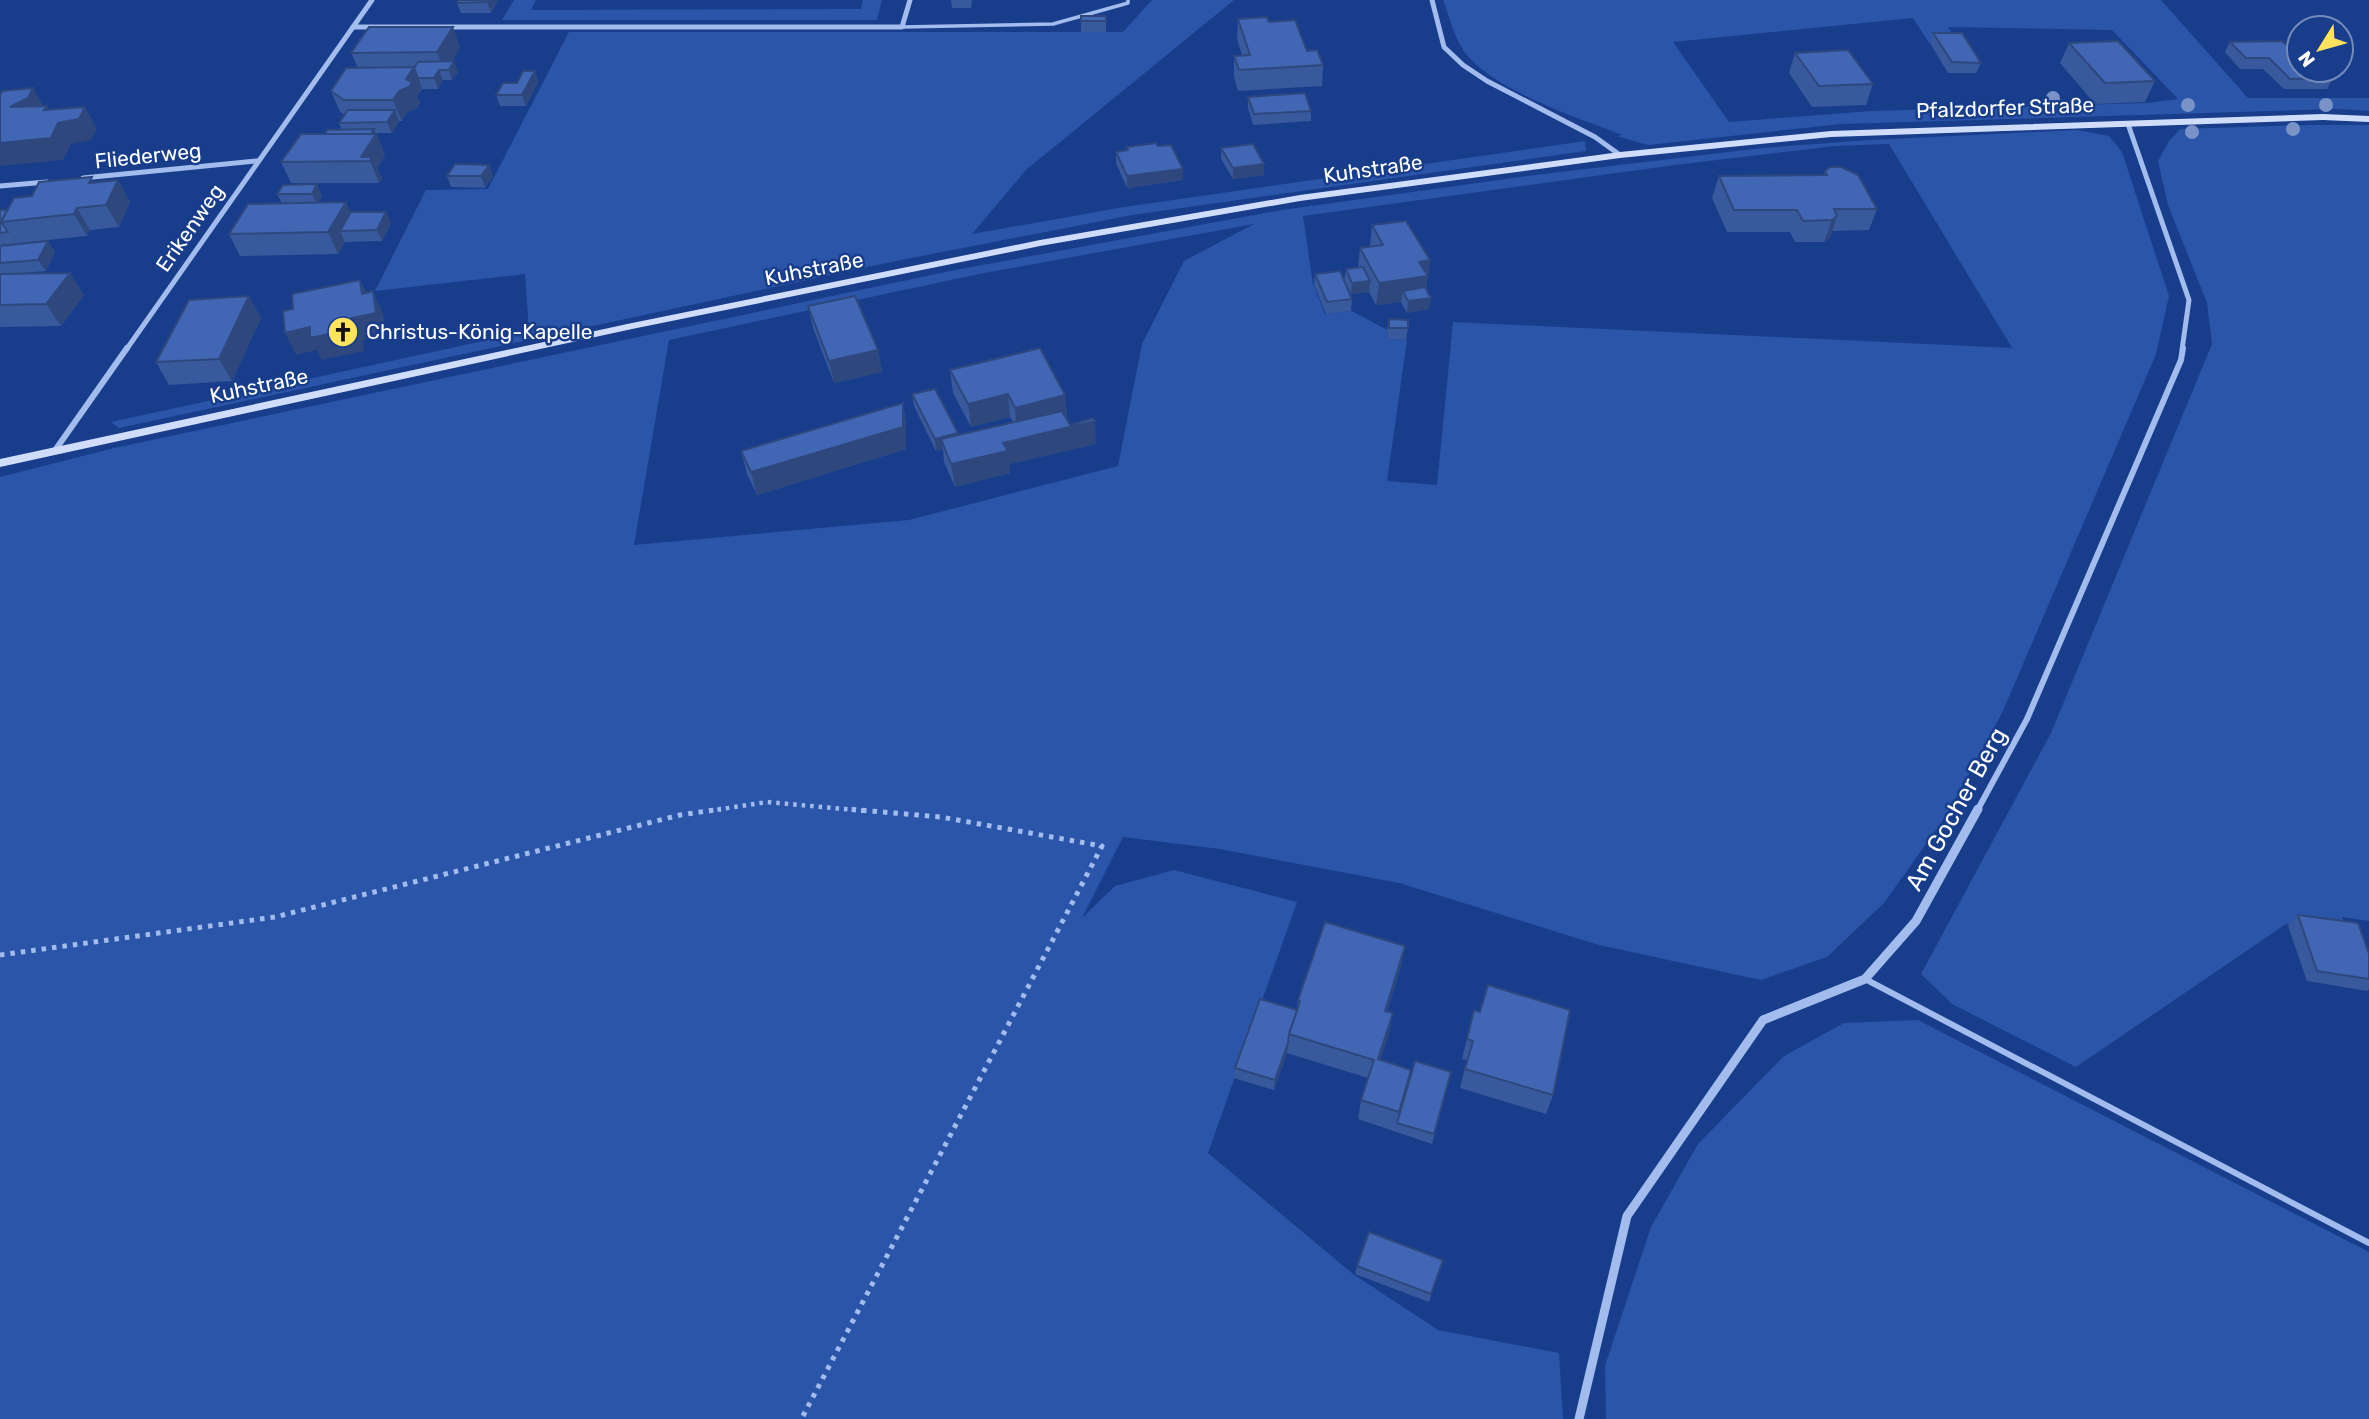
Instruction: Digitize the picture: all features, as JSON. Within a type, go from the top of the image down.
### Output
[{"type":"street","name":"Erikenweg","points":[[55,449],[372,0]]},
{"type":"street","points":[[353,27],[902,27],[910,0]]},
{"type":"street","points":[[1432,0],[1444,47],[1463,65],[1487,81],[1595,137],[1620,155]]},
{"type":"street","name":"Pfalzdorfer Straße","points":[[1642,153],[1831,134],[2323,117],[2369,119]]},
{"type":"street","name":"Am Gocher Berg","points":[[1579,1419],[1627,1216],[1763,1020],[1865,979],[1916,921],[2027,719],[2181,360],[2189,300],[2128,124]]},
{"type":"street","name":"Kuhstraße","points":[[0,463],[619,328],[1040,243],[1300,198],[1642,153]]},
{"type":"street","name":"Fliederweg","points":[[81,178],[257,161]]},
{"type":"street","points":[[0,186],[54,181]]},
{"type":"lane","points":[[902,27],[1053,24],[1128,3],[1128,0]]},
{"type":"lane","points":[[1865,979],[2369,1243]]},
{"type":"path","points":[[0,955],[275,917],[680,814],[767,802],[941,817],[1102,846],[803,1416]]},
{"type":"shaded area","points":[[514,0],[536,0],[531,10],[861,9],[863,0],[882,0],[877,20],[502,20]]},
{"type":"shaded area","points":[[1152,0],[1234,0],[1026,170],[972,234],[1124,207],[1585,141],[1586,151],[1132,215],[886,263],[119,428],[111,422],[529,331],[525,274],[375,291],[426,190],[488,189],[569,32],[1123,32]]},
{"type":"shaded area","points":[[1443,0],[2161,0],[2248,98],[2369,98],[2369,111],[2338,109],[1841,124],[1648,145],[1616,136],[1623,135],[1537,101],[1493,77],[1463,50]],"holes":[[[1913,18],[1929,43],[1958,43],[1948,27],[2112,30],[2178,99],[2147,103],[1871,111],[1729,122],[1673,42]]]},
{"type":"shaded area","points":[[2369,125],[2369,921],[2342,917],[2347,933],[2286,924],[2076,1067],[1952,1004],[1921,974],[2051,733],[2212,344],[2207,303],[2168,205],[2158,161],[2169,141],[2180,129]]},
{"type":"shaded area","points":[[2077,130],[2109,136],[2122,152],[2169,296],[2156,354],[2002,713],[1946,816],[1884,903],[1827,957],[1761,980],[1599,945],[1399,883],[1220,849],[1123,837],[1082,918],[1115,886],[1174,870],[1297,902],[1208,1153],[1353,1274],[1438,1330],[1559,1353],[1563,1419],[0,1419],[0,477],[114,448],[955,270],[1282,210],[1535,175],[1762,148]],"holes":[[[1889,144],[2012,348],[1453,322],[1437,485],[1387,481],[1407,340],[1388,339],[1387,330],[1352,311],[1325,314],[1313,284],[1303,216],[1675,165],[1835,146]],[[1254,224],[1184,261],[1142,344],[1118,466],[909,520],[634,545],[669,340],[979,274]]]},
{"type":"shaded area","points":[[1918,1020],[2369,1252],[2369,1419],[1606,1419],[1605,1366],[1651,1227],[1698,1144],[1784,1056],[1844,1023]]},
{"type":"building","points":[[459,0],[489,0],[457,3]]},
{"type":"building","points":[[1081,16],[1106,16],[1106,21],[1081,21]]},
{"type":"building","points":[[1267,17],[1269,22],[1295,20],[1307,51],[1317,50],[1323,65],[1239,70],[1234,56],[1250,55],[1238,19]]},
{"type":"building","points":[[369,27],[453,27],[437,52],[351,53]]},
{"type":"building","points":[[1933,33],[1962,33],[1981,63],[1952,62]]},
{"type":"building","points":[[2118,41],[2155,81],[2105,83],[2069,43]]},
{"type":"building","points":[[2282,41],[2285,44],[2285,74],[2269,58],[2246,58],[2230,42]]},
{"type":"building","points":[[1848,50],[1873,84],[1819,86],[1795,53]]},
{"type":"building","points":[[454,61],[449,70],[439,70],[434,78],[418,78],[414,68],[418,62]]},
{"type":"building","points":[[414,67],[406,79],[412,82],[409,87],[399,91],[393,100],[344,100],[331,91],[346,68]]},
{"type":"building","points":[[523,71],[535,71],[522,95],[496,95],[503,83],[517,83]]},
{"type":"building","points":[[33,88],[28,98],[10,107],[47,106],[44,110],[85,107],[79,119],[58,123],[51,138],[0,143],[2,91]]},
{"type":"building","points":[[1305,93],[1311,111],[1254,114],[1248,97]]},
{"type":"building","points":[[348,110],[395,110],[387,122],[339,123]]},
{"type":"building","points":[[374,129],[371,134],[325,134],[327,130]]},
{"type":"building","points":[[301,134],[376,134],[361,157],[372,157],[370,161],[281,162]]},
{"type":"building","points":[[1156,143],[1158,146],[1171,145],[1183,169],[1127,176],[1116,152],[1128,150],[1127,147]]},
{"type":"building","points":[[1253,144],[1264,164],[1233,168],[1221,148]]},
{"type":"building","points":[[455,164],[489,165],[481,176],[447,176]]},
{"type":"building","points":[[1830,167],[1841,167],[1858,175],[1877,209],[1834,209],[1837,216],[1832,220],[1803,221],[1797,210],[1734,210],[1719,176],[1827,175],[1825,171]]},
{"type":"building","points":[[92,177],[89,183],[118,180],[106,205],[77,208],[74,214],[1,222],[14,198],[32,196],[39,182]]},
{"type":"building","points":[[317,184],[312,194],[277,194],[283,185]]},
{"type":"building","points":[[346,202],[328,232],[229,234],[248,204]]},
{"type":"building","points":[[0,210],[7,210],[1,222],[8,232],[0,233]]},
{"type":"building","points":[[351,212],[386,212],[377,230],[340,231]]},
{"type":"building","points":[[1406,221],[1430,260],[1419,262],[1428,276],[1379,283],[1360,248],[1383,245],[1372,225]]},
{"type":"building","points":[[48,241],[38,260],[0,263],[0,246]]},
{"type":"building","points":[[1363,267],[1370,281],[1352,283],[1346,269]]},
{"type":"building","points":[[1340,271],[1352,299],[1327,302],[1315,274]]},
{"type":"building","points":[[70,273],[46,304],[0,305],[0,274]]},
{"type":"building","points":[[360,280],[362,294],[373,291],[376,313],[352,318],[353,329],[310,338],[310,327],[285,333],[283,311],[293,309],[292,294]]},
{"type":"building","points":[[1425,287],[1431,298],[1408,301],[1403,291]]},
{"type":"building","points":[[249,296],[219,359],[156,362],[189,300]]},
{"type":"building","points":[[855,296],[878,350],[829,361],[808,306]]},
{"type":"building","points":[[1389,319],[1408,320],[1408,328],[1389,328]]},
{"type":"building","points":[[1040,348],[1065,395],[1015,408],[1008,394],[968,404],[950,370]]},
{"type":"building","points":[[935,389],[958,433],[935,439],[912,394]]},
{"type":"building","points":[[903,403],[903,427],[751,472],[741,451]]},
{"type":"building","points":[[1062,411],[1070,425],[1093,418],[1095,421],[1003,443],[1008,451],[951,464],[941,439]]},
{"type":"building","points":[[2298,915],[2358,923],[2369,954],[2369,979],[2317,971]]},
{"type":"building","points":[[1325,922],[1405,946],[1385,1011],[1393,1013],[1378,1059],[1411,1070],[1399,1112],[1361,1100],[1374,1060],[1289,1034]]},
{"type":"building","points":[[1488,985],[1570,1010],[1553,1095],[1465,1069],[1473,1041],[1467,1039],[1474,1010],[1480,1012]]},
{"type":"building","points":[[1260,999],[1297,1010],[1275,1080],[1235,1068]]},
{"type":"building","points":[[1415,1061],[1451,1072],[1434,1134],[1397,1123]]},
{"type":"building","points":[[1369,1232],[1443,1260],[1431,1294],[1357,1266]]},
{"type":"place","name":"Christus-König-Kapelle","points":[[343,332]]}]
